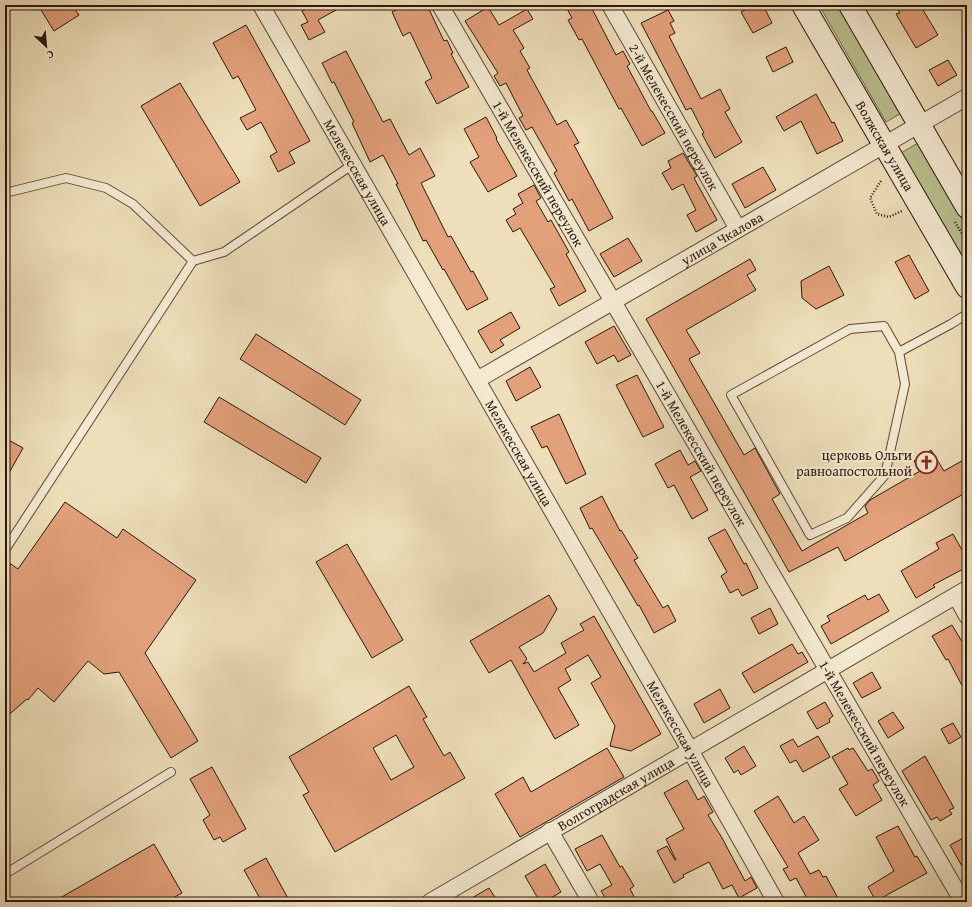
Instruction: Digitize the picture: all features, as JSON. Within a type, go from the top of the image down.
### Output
[{"type":"main road","name":"Волжская улица","points":[[803,5],[967,288]]},
{"type":"main road","points":[[850,5],[967,207]]},
{"type":"street","name":"1-й Мелекесский переулок","points":[[440,5],[962,902]]},
{"type":"street","name":"2-й Мелекесский переулок","points":[[610,5],[738,229]]},
{"type":"street","name":"Мелекесская улица","points":[[263,6],[352,165],[690,750],[776,902]]},
{"type":"street","name":"улица Чкалова","points":[[477,380],[967,97]]},
{"type":"street","name":"Волгоградская улица","points":[[430,902],[961,593]]},
{"type":"street","points":[[961,593],[967,616]]},
{"type":"street","points":[[550,831],[591,902]]},
{"type":"lane","points":[[5,550],[193,262],[224,252],[352,165]]},
{"type":"lane","points":[[5,192],[66,178],[106,188],[133,204],[193,262]]},
{"type":"lane","points":[[899,352],[967,314]]},
{"type":"lane","points":[[884,326],[899,352],[905,384],[885,475],[847,518],[810,535],[731,395],[850,329],[884,326]]},
{"type":"lane","points":[[5,874],[171,772]]},
{"type":"path","points":[[881,181],[870,198],[877,214],[889,217],[904,210]]},
{"type":"green space","points":[[819,5],[842,5],[903,112],[886,122]]},
{"type":"green space","points":[[918,143],[967,228],[967,267],[901,153]]},
{"type":"building","points":[[38,5],[72,5],[79,15],[54,31]]},
{"type":"building","points":[[313,5],[345,5],[318,20],[325,32],[309,40],[301,25],[308,22],[302,11]]},
{"type":"building","points":[[406,5],[427,5],[444,41],[447,40],[453,53],[451,54],[469,87],[437,104],[425,82],[432,78],[410,32],[403,36],[392,12]]},
{"type":"building","points":[[565,5],[590,5],[616,55],[623,51],[630,64],[627,66],[651,111],[665,133],[642,146],[621,108],[619,109],[582,39],[579,40],[568,20],[572,18]]},
{"type":"building","points":[[754,5],[763,5],[772,23],[753,33],[741,12]]},
{"type":"building","points":[[895,5],[920,5],[938,35],[916,48],[896,14],[900,13]]},
{"type":"building","points":[[488,7],[499,25],[527,9],[533,19],[513,30],[524,48],[520,51],[530,68],[527,70],[557,125],[566,120],[579,143],[574,145],[613,218],[589,231],[572,199],[569,201],[554,173],[557,171],[532,127],[526,130],[519,118],[523,116],[506,83],[500,86],[494,76],[498,73],[465,21]]},
{"type":"building","points":[[668,10],[674,21],[670,23],[675,33],[669,36],[701,99],[720,89],[730,109],[725,112],[742,142],[715,158],[702,134],[704,133],[691,108],[686,110],[641,23]]},
{"type":"building","points":[[246,25],[310,141],[289,152],[295,163],[278,172],[270,156],[277,152],[261,122],[247,130],[240,118],[256,110],[238,76],[233,79],[213,43]]},
{"type":"building","points":[[786,47],[793,62],[773,72],[766,57]]},
{"type":"building","points":[[346,51],[383,122],[390,119],[409,155],[420,148],[435,176],[421,183],[448,237],[451,236],[471,272],[473,271],[488,299],[467,310],[426,240],[423,241],[396,184],[398,184],[383,155],[370,162],[352,123],[354,122],[334,82],[332,83],[322,63]]},
{"type":"building","points":[[948,60],[957,75],[938,86],[929,70]]},
{"type":"building","points":[[180,83],[240,182],[200,206],[141,106]]},
{"type":"building","points":[[816,94],[832,123],[834,122],[843,141],[817,154],[801,121],[784,131],[776,117]]},
{"type":"building","points":[[486,117],[497,138],[496,139],[517,176],[488,192],[470,162],[479,157],[464,129]]},
{"type":"building","points":[[683,153],[697,176],[694,178],[717,220],[696,232],[687,215],[696,210],[683,184],[672,190],[662,173],[671,168],[668,161]]},
{"type":"building","points":[[763,167],[776,190],[745,208],[732,184]]},
{"type":"building","points":[[534,185],[541,198],[536,201],[548,222],[551,220],[569,252],[566,254],[586,291],[559,306],[550,289],[555,287],[520,228],[513,232],[506,220],[516,214],[513,209],[523,203],[518,194]]},
{"type":"building","points":[[628,238],[642,261],[614,277],[600,254]]},
{"type":"building","points":[[909,255],[929,291],[915,299],[895,262]]},
{"type":"building","points":[[750,259],[756,270],[747,275],[756,290],[686,330],[700,353],[689,359],[744,455],[755,448],[780,494],[772,499],[802,551],[868,513],[865,506],[870,500],[920,471],[914,461],[931,450],[944,471],[967,458],[967,492],[845,561],[838,547],[789,572],[646,319]]},
{"type":"building","points":[[829,266],[844,295],[816,309],[802,298],[801,281]]},
{"type":"building","points":[[511,312],[520,328],[500,340],[504,345],[491,353],[478,331]]},
{"type":"building","points":[[614,326],[631,355],[618,362],[614,355],[597,364],[585,342]]},
{"type":"building","points":[[256,334],[361,400],[345,425],[240,359]]},
{"type":"building","points":[[530,367],[541,387],[516,401],[506,381]]},
{"type":"building","points":[[637,375],[664,427],[643,437],[616,385]]},
{"type":"building","points":[[219,397],[321,458],[306,483],[204,422]]},
{"type":"building","points":[[559,414],[586,474],[566,484],[547,446],[542,448],[531,427]]},
{"type":"building","points":[[5,438],[23,448],[5,480]]},
{"type":"building","points":[[680,450],[688,465],[695,461],[701,471],[690,477],[708,510],[692,519],[674,485],[668,488],[655,464]]},
{"type":"building","points":[[602,496],[620,531],[621,530],[638,558],[634,560],[663,608],[668,605],[676,621],[654,633],[639,605],[638,606],[592,528],[590,529],[580,508]]},
{"type":"building","points":[[65,502],[117,538],[123,529],[196,580],[145,653],[198,741],[171,758],[119,672],[104,674],[88,661],[54,702],[38,688],[28,700],[27,699],[5,718],[5,560],[18,569]]},
{"type":"building","points":[[725,529],[744,564],[746,563],[758,588],[742,596],[738,589],[730,593],[721,576],[727,572],[708,538]]},
{"type":"building","points":[[953,534],[962,550],[967,547],[967,567],[933,585],[935,587],[916,598],[901,571],[939,549],[936,543]]},
{"type":"building","points":[[347,544],[403,640],[372,658],[316,562]]},
{"type":"building","points":[[879,594],[889,611],[831,644],[821,626],[830,621],[827,616],[865,595],[868,600]]},
{"type":"building","points":[[549,595],[557,609],[543,633],[519,647],[527,659],[523,664],[528,662],[534,672],[566,653],[561,643],[584,630],[580,624],[594,616],[661,734],[631,751],[610,746],[615,726],[591,683],[601,677],[588,655],[565,669],[571,680],[558,688],[579,725],[555,739],[511,660],[489,673],[470,641]]},
{"type":"building","points":[[770,608],[778,624],[759,634],[751,618]]},
{"type":"building","points":[[952,625],[967,650],[967,695],[948,659],[946,660],[932,636]]},
{"type":"building","points":[[792,644],[798,654],[802,652],[808,662],[754,693],[742,673]]},
{"type":"building","points":[[872,672],[881,688],[862,698],[853,683]]},
{"type":"building","points":[[409,686],[427,717],[423,719],[444,756],[450,752],[465,778],[335,852],[303,795],[309,792],[289,757]],"holes":[[[396,735],[414,767],[391,780],[373,748]]]},
{"type":"building","points":[[720,689],[730,708],[704,723],[694,704]]},
{"type":"building","points":[[825,702],[833,716],[829,719],[830,722],[817,729],[807,712]]},
{"type":"building","points":[[893,712],[904,728],[888,738],[878,721]]},
{"type":"building","points":[[953,723],[961,737],[949,744],[941,729]]},
{"type":"building","points":[[818,736],[830,757],[803,772],[796,760],[790,763],[780,746],[793,739],[798,747]]},
{"type":"building","points":[[744,746],[756,766],[741,775],[738,770],[734,773],[725,758]]},
{"type":"building","points":[[607,748],[624,777],[520,837],[495,794],[523,777],[531,792]]},
{"type":"building","points":[[848,748],[849,750],[853,748],[868,771],[872,769],[879,781],[873,785],[882,800],[856,816],[839,789],[848,784],[832,757]]},
{"type":"building","points":[[925,756],[954,808],[949,810],[952,814],[940,821],[937,817],[931,820],[902,771]]},
{"type":"building","points":[[212,767],[246,829],[223,842],[220,837],[214,840],[203,820],[210,815],[190,779]]},
{"type":"building","points":[[687,780],[698,800],[704,796],[713,812],[708,815],[745,881],[751,877],[757,888],[739,898],[732,885],[723,889],[709,862],[683,875],[684,877],[674,883],[657,851],[667,846],[676,860],[666,839],[684,829],[664,793]]},
{"type":"building","points":[[778,796],[794,823],[804,816],[819,840],[798,853],[810,874],[819,870],[823,877],[826,876],[840,902],[809,902],[796,878],[790,881],[783,869],[788,867],[754,811]]},
{"type":"building","points":[[898,826],[915,857],[917,856],[927,873],[876,901],[868,887],[894,871],[876,837]]},
{"type":"building","points":[[602,835],[620,867],[622,866],[634,886],[630,889],[637,902],[608,902],[601,891],[612,885],[600,864],[587,871],[575,849]]},
{"type":"building","points":[[967,836],[967,875],[950,845]]},
{"type":"building","points":[[154,844],[182,893],[166,902],[53,902]]},
{"type":"building","points":[[266,858],[290,902],[262,902],[244,870]]},
{"type":"building","points":[[545,864],[561,892],[544,902],[540,902],[525,876]]},
{"type":"building","points":[[489,888],[498,902],[465,902]]},
{"type":"place","name":"церковь Ольги равноапостольной","points":[[927,463]]}]
